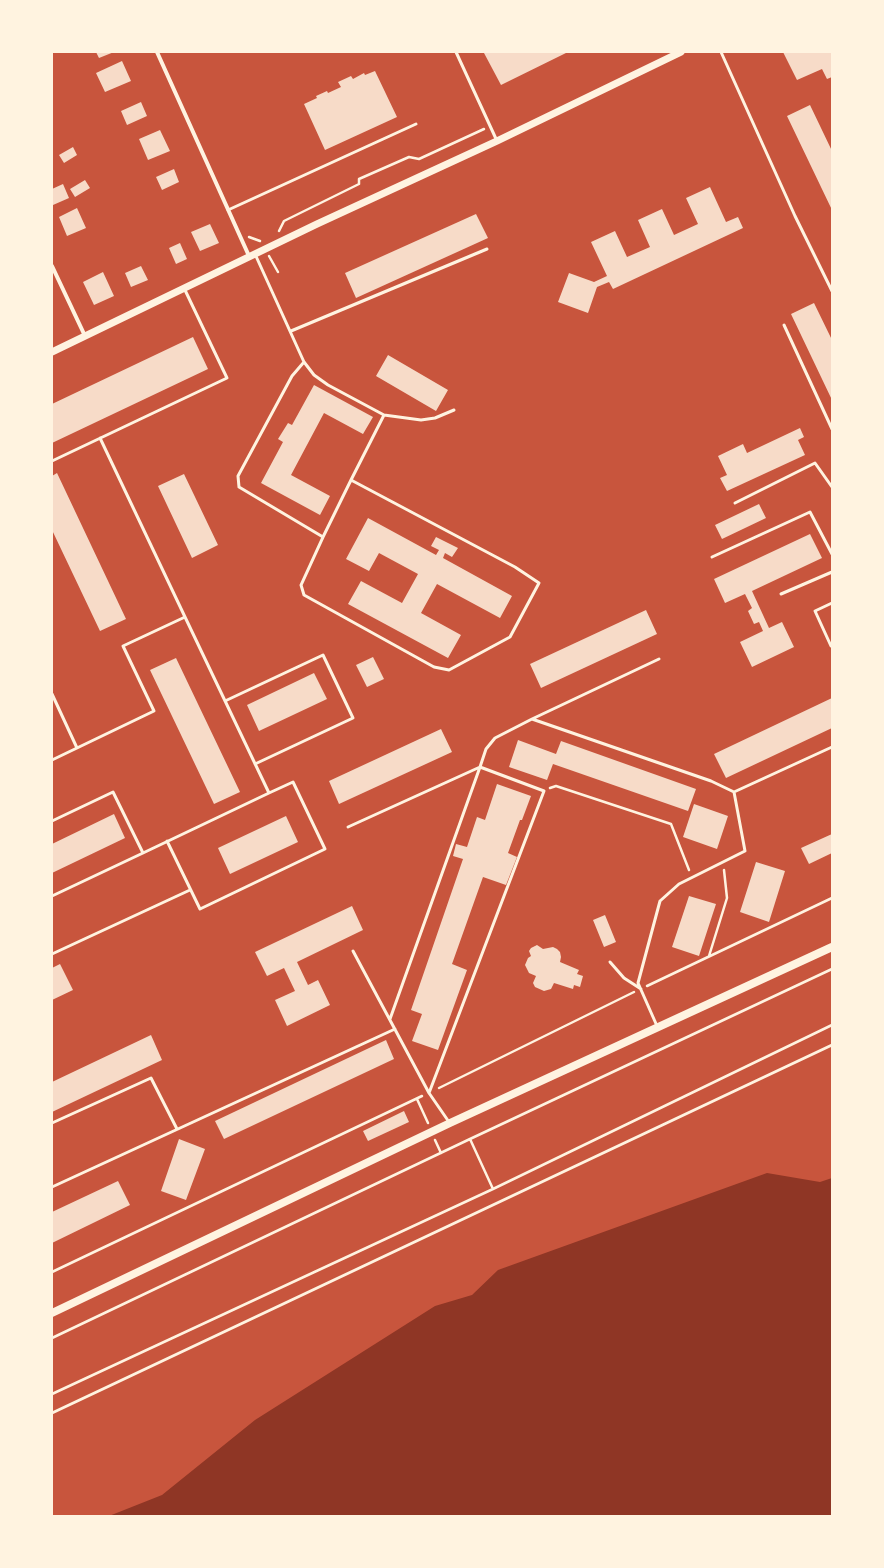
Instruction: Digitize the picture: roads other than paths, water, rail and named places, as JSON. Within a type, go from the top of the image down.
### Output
[{"type":"main road","points":[[52,1313],[450,1123],[832,947]]},
{"type":"street","points":[[157,52],[239,234],[252,255]]},
{"type":"street","points":[[52,352],[252,255],[497,142],[681,52]]},
{"type":"street","points":[[52,266],[85,336]]},
{"type":"lane","points":[[456,52],[497,142]]},
{"type":"lane","points":[[721,52],[795,216],[832,291]]},
{"type":"lane","points":[[228,210],[416,124]]},
{"type":"lane","points":[[291,331],[487,249]]},
{"type":"lane","points":[[252,255],[291,331],[304,362],[314,375],[328,385],[384,415],[422,420],[435,418],[454,410]]},
{"type":"lane","points":[[52,461],[227,378],[184,288]]},
{"type":"lane","points":[[784,325],[832,429]]},
{"type":"lane","points":[[304,362],[292,376],[238,476],[239,487],[323,537]]},
{"type":"lane","points":[[351,480],[514,567],[539,583],[510,637],[449,670],[434,667],[304,595],[301,585],[323,537],[351,480],[384,415]]},
{"type":"lane","points":[[100,438],[269,793]]},
{"type":"lane","points":[[735,503],[815,463],[832,487]]},
{"type":"lane","points":[[712,557],[810,512],[832,554]]},
{"type":"lane","points":[[781,594],[832,572]]},
{"type":"lane","points":[[831,646],[815,611],[832,603]]},
{"type":"lane","points":[[52,760],[154,711],[123,646],[185,617]]},
{"type":"lane","points":[[225,701],[323,655],[353,718],[255,764]]},
{"type":"lane","points":[[390,1019],[486,749],[495,738],[659,659]]},
{"type":"lane","points":[[52,694],[77,748]]},
{"type":"lane","points":[[532,719],[711,781],[734,792]]},
{"type":"lane","points":[[734,792],[832,747]]},
{"type":"lane","points":[[348,826],[480,767],[544,791],[429,1093]]},
{"type":"lane","points":[[52,896],[269,793],[293,782],[325,849],[200,909],[168,841]]},
{"type":"lane","points":[[52,821],[113,792],[143,853]]},
{"type":"lane","points":[[658,1028],[638,983],[660,901],[679,884],[745,850],[734,792]]},
{"type":"lane","points":[[52,954],[190,890]]},
{"type":"lane","points":[[353,952],[429,1093],[450,1123]]},
{"type":"lane","points":[[610,962],[624,978],[641,989]]},
{"type":"lane","points":[[52,1187],[395,1029]]},
{"type":"lane","points":[[52,1414],[832,1045]]},
{"type":"lane","points":[[52,1123],[151,1078],[177,1129]]}]
